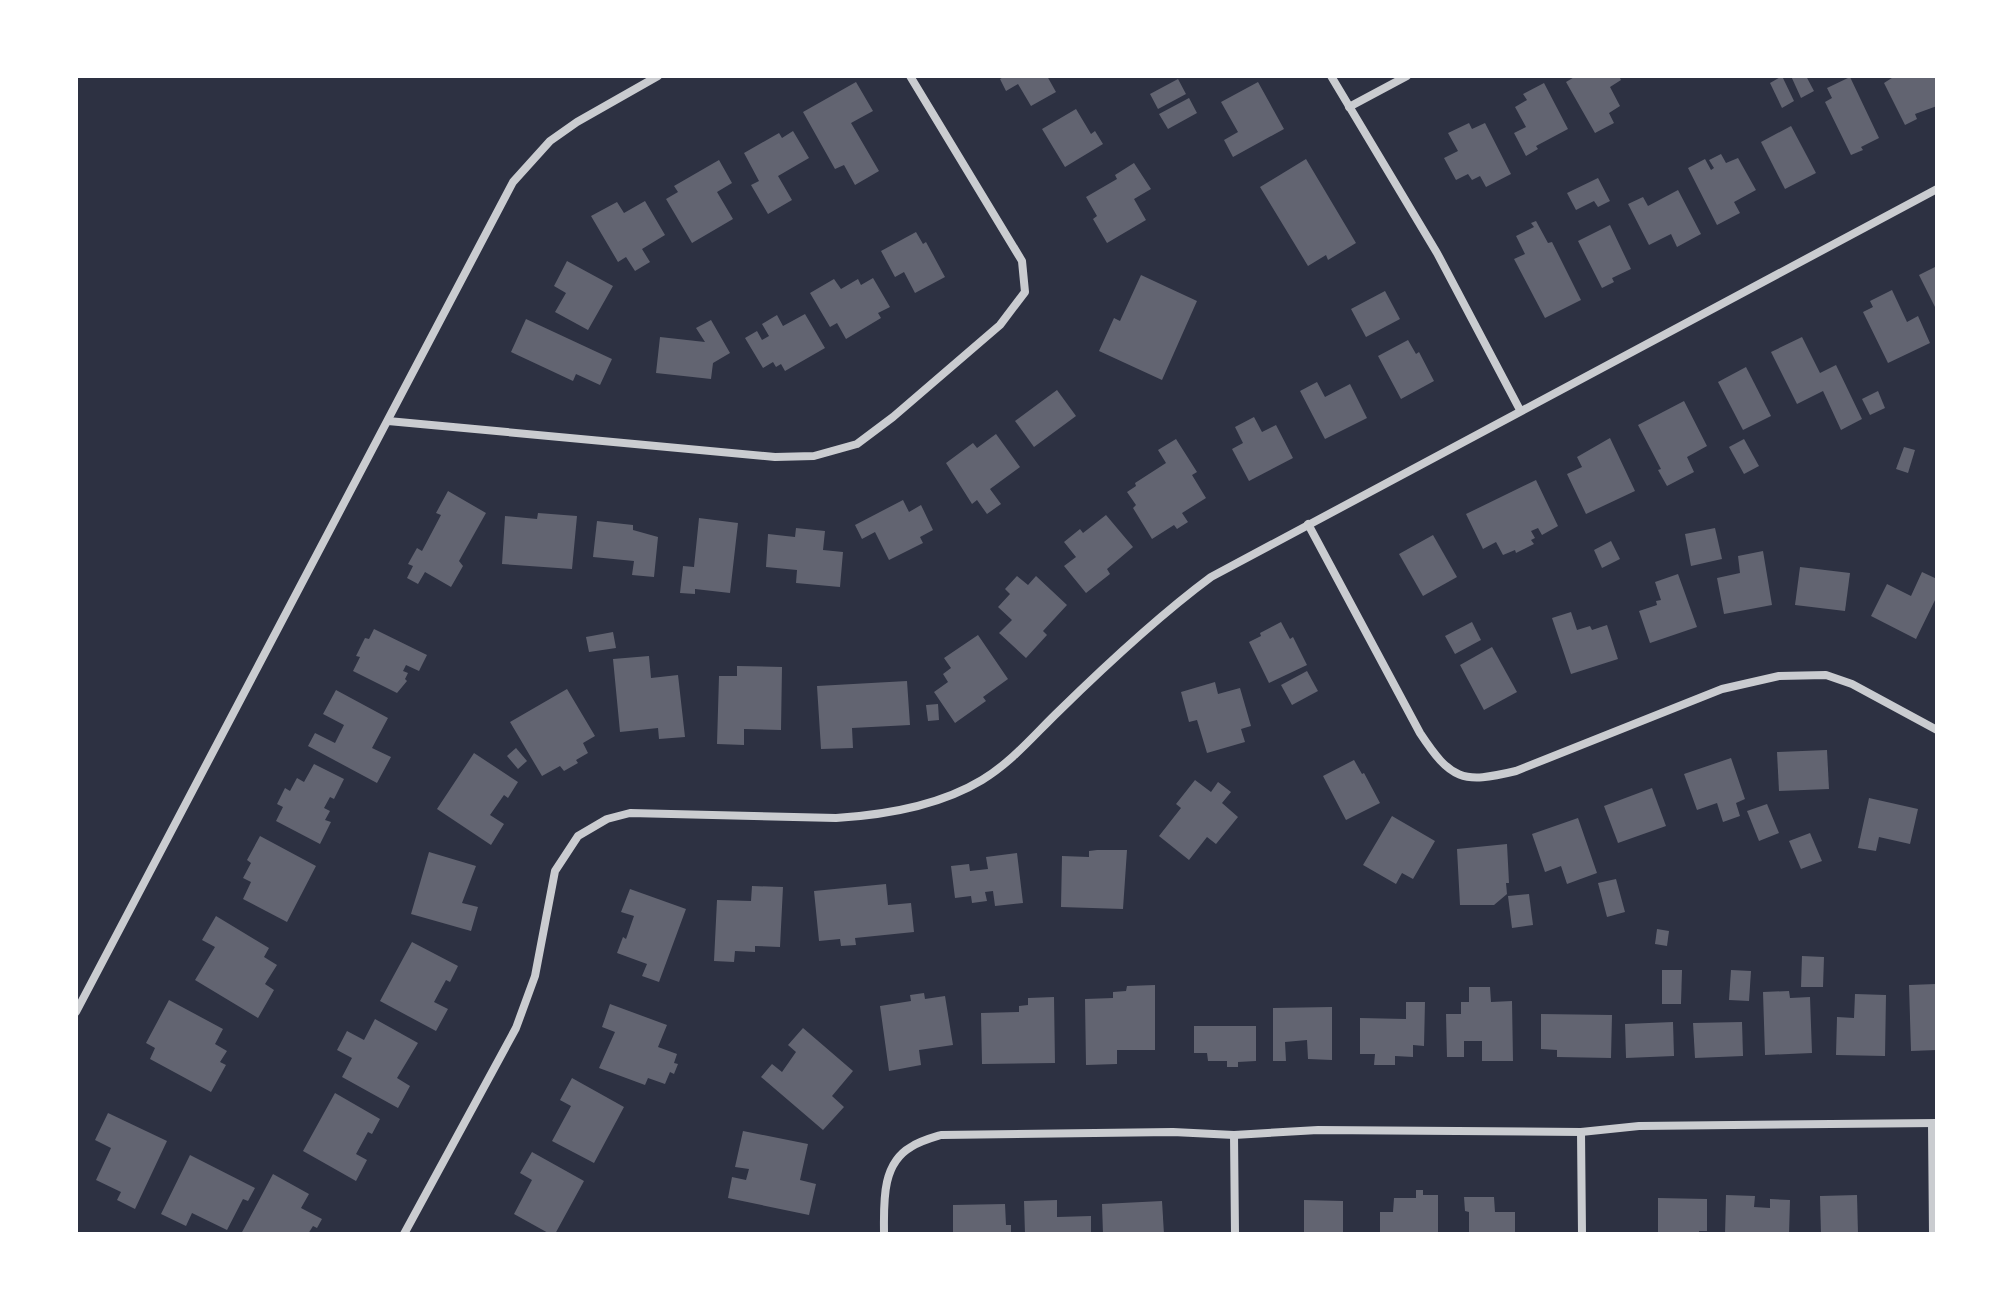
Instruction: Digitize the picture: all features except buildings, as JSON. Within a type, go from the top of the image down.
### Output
[{"type":"street","points":[[76,1012],[513,182],[550,141],[658,76]]},
{"type":"street","points":[[388,421],[775,457],[814,456],[857,444],[1000,325],[1025,292],[1022,261],[910,76]]},
{"type":"street","points":[[1331,76],[1437,253],[1520,410]]},
{"type":"street","points":[[1349,107],[1407,76]]},
{"type":"street","points":[[404,1234],[516,1028],[535,976],[555,871],[578,836],[607,819],[630,813],[867,816],[927,804],[966,787],[1012,760],[1059,711],[1175,603],[1211,577],[1937,189]]},
{"type":"street","points":[[1308,524],[1420,733],[1438,761],[1466,778],[1480,779],[1516,771],[1722,689],[1779,676],[1826,675],[1852,684],[1937,730]]},
{"type":"street","points":[[884,1234],[884,1200],[890,1170],[909,1147],[941,1135],[1173,1132],[1234,1135],[1318,1130],[1581,1132],[1639,1126],[1934,1124],[1933,1234]]},
{"type":"street","points":[[1581,1132],[1582,1234]]},
{"type":"street","points":[[1234,1135],[1235,1234]]}]
